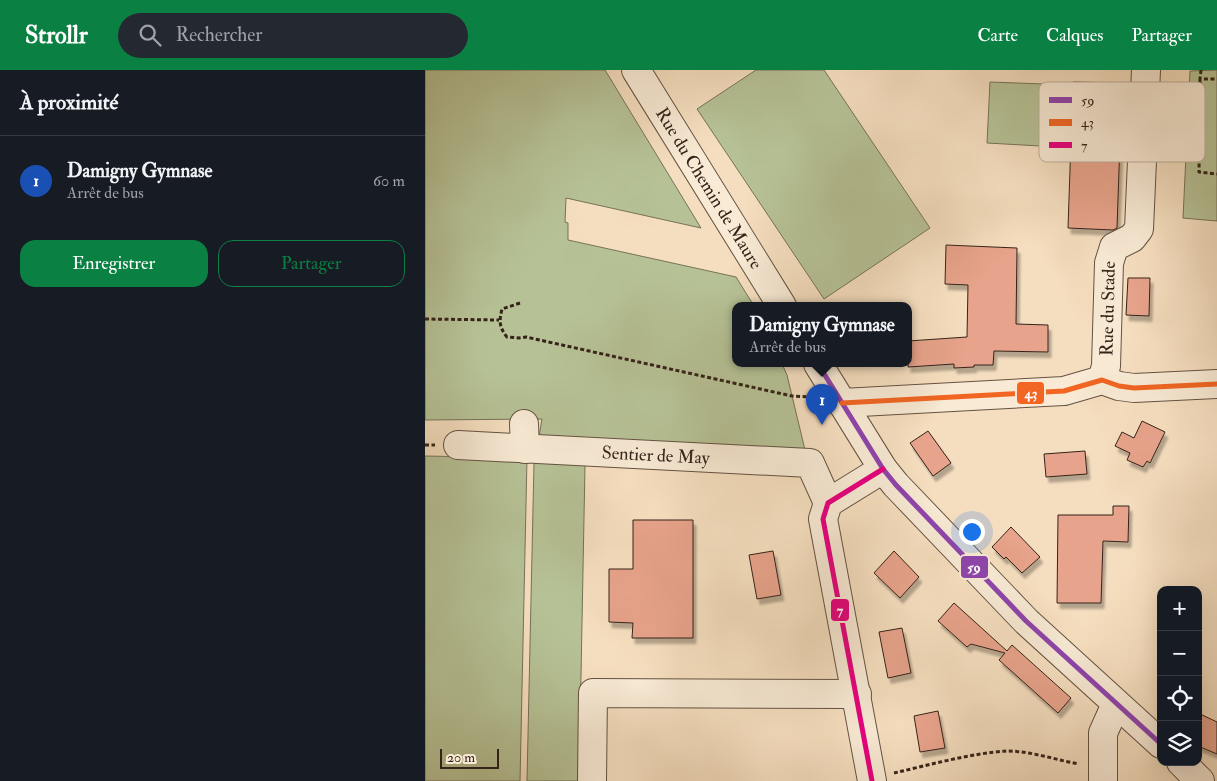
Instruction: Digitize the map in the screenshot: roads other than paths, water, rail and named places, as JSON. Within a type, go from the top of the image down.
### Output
[{"type":"street","name":"Rue du Chemin de Maure","points":[[637,70],[781,302]]},
{"type":"street","name":"Rue du Stade","points":[[1102,380],[1106,366],[1109,263],[1114,247],[1132,238],[1139,229],[1142,162]]},
{"type":"street","points":[[820,367],[883,470],[1026,621],[1157,740]]},
{"type":"street","points":[[841,401],[1064,391],[1102,380],[1119,386],[1134,388],[1217,384]]},
{"type":"street","name":"Sentier de May","points":[[458,445],[525,437],[810,463],[828,503]]},
{"type":"street","points":[[872,779],[823,519],[828,503],[883,470]]},
{"type":"street","points":[[592,781],[593,693],[857,694]]},
{"type":"street","points":[[1103,774],[1103,733],[1116,704]]},
{"type":"street","points":[[1185,766],[1200,781]]},
{"type":"place","name":"Damigny Gymnase","points":[[822,425]]}]
